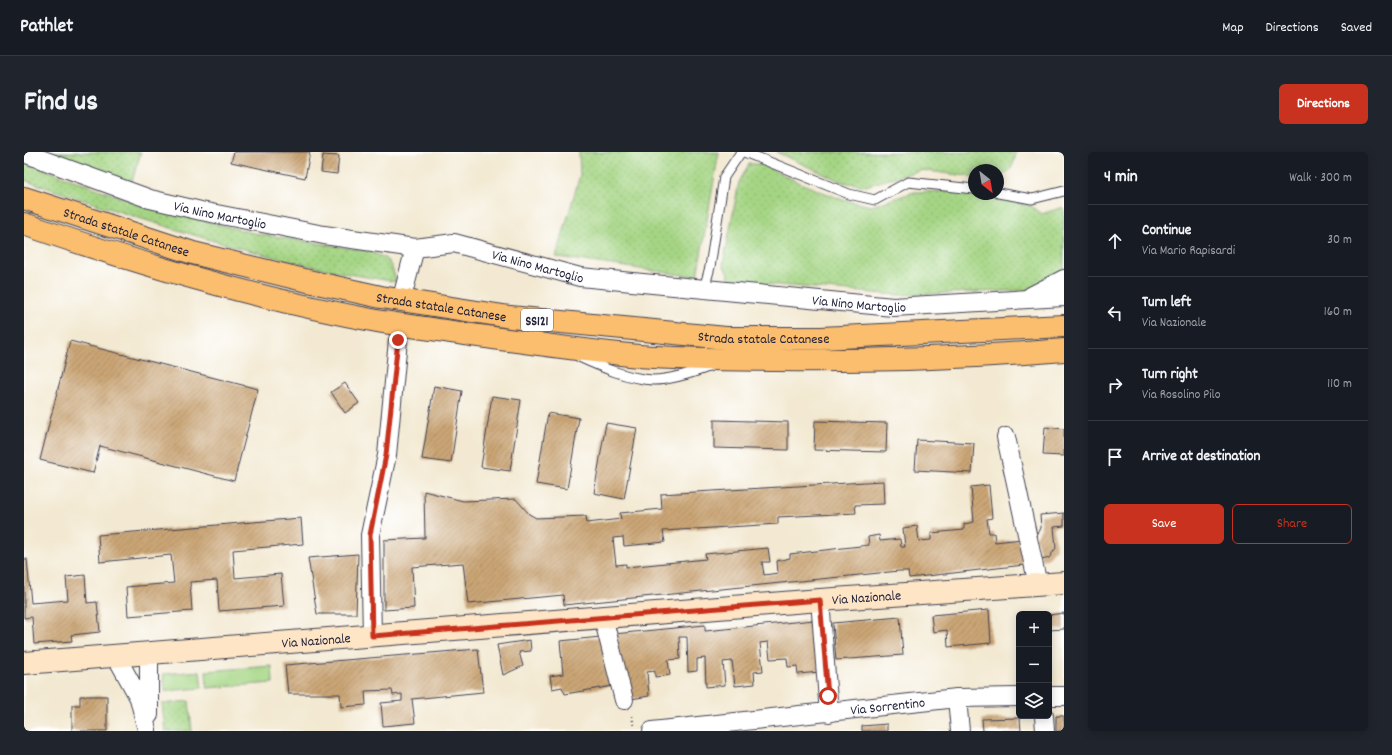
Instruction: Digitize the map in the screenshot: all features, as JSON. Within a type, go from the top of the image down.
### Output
[{"type":"main road","name":"Strada statale Catanese","points":[[24,198],[193,253],[381,297],[510,317],[726,338],[821,338],[1064,326]]},
{"type":"main road","name":"Strada statale Catanese","points":[[24,224],[86,245],[191,277],[306,306],[377,321],[632,356],[728,359],[916,359],[1064,350]]},
{"type":"street","name":"Via Nino Martoglio","points":[[24,152],[150,199],[201,212],[324,235],[415,248],[454,242],[580,277],[894,307],[1064,297]]},
{"type":"street","points":[[404,290],[415,248]]},
{"type":"street","points":[[1027,298],[1064,279]]},
{"type":"street","points":[[372,636],[370,535],[386,455],[398,340]]},
{"type":"street","points":[[1006,437],[1038,585]]},
{"type":"street","name":"Via Nazionale","points":[[24,663],[820,600],[1064,583]]},
{"type":"street","points":[[820,600],[829,713]]},
{"type":"street","points":[[603,617],[624,700]]},
{"type":"street","points":[[147,731],[150,697],[149,653]]},
{"type":"street","points":[[116,656],[139,698],[147,731]]},
{"type":"street","points":[[1052,696],[1064,696]]},
{"type":"street","name":"Via Sorrentino","points":[[652,731],[957,698],[1016,697]]},
{"type":"street","points":[[957,698],[960,731]]},
{"type":"street","points":[[1044,719],[1045,731]]},
{"type":"lane","points":[[704,289],[710,267],[724,177],[741,152]]},
{"type":"lane","points":[[744,152],[849,194],[875,200],[908,182],[968,188]]},
{"type":"lane","points":[[1004,194],[1032,199],[1064,191]]},
{"type":"green space","points":[[46,152],[141,152],[131,184]]},
{"type":"green space","points":[[579,152],[719,152],[697,277],[556,257],[580,175]]},
{"type":"green space","points":[[776,152],[1016,152],[1011,168],[1004,174],[1004,164],[968,164],[968,176],[920,170],[866,186],[842,182]]},
{"type":"green space","points":[[24,162],[145,206],[253,233],[368,251],[388,261],[396,282],[338,272],[291,261],[214,241],[138,218],[24,180]]},
{"type":"green space","points":[[749,164],[761,164],[800,183],[843,200],[871,206],[914,192],[954,191],[968,194],[968,200],[1001,200],[1032,206],[1041,214],[1064,207],[1064,271],[1029,290],[897,295],[731,281],[723,264],[739,182]]},
{"type":"green space","points":[[272,666],[273,683],[207,688],[206,671]]},
{"type":"green space","points":[[200,671],[202,688],[165,691],[163,674]]},
{"type":"green space","points":[[189,701],[192,731],[165,731],[162,704]]},
{"type":"building","points":[[234,152],[310,152],[305,178],[231,162]]},
{"type":"building","points":[[323,155],[339,156],[337,174],[321,172]]},
{"type":"building","points":[[70,341],[258,389],[234,481],[100,446],[93,473],[40,460]]},
{"type":"building","points":[[345,383],[359,403],[345,413],[331,392]]},
{"type":"building","points":[[434,386],[462,391],[451,463],[422,459]]},
{"type":"building","points":[[492,396],[521,400],[510,471],[481,467]]},
{"type":"building","points":[[548,413],[579,418],[567,489],[536,484]]},
{"type":"building","points":[[714,420],[788,422],[788,450],[714,448]]},
{"type":"building","points":[[815,421],[887,423],[886,452],[814,450]]},
{"type":"building","points":[[606,423],[637,428],[624,499],[594,493]]},
{"type":"building","points":[[1045,427],[1064,429],[1064,456],[1043,455]]},
{"type":"building","points":[[917,440],[974,443],[972,473],[915,470]]},
{"type":"building","points":[[883,481],[884,504],[855,505],[856,513],[778,517],[778,524],[663,531],[665,542],[624,546],[623,537],[613,538],[616,565],[626,564],[626,567],[706,559],[705,554],[768,548],[770,562],[762,562],[764,575],[778,573],[777,561],[790,558],[790,554],[869,545],[868,537],[879,535],[880,541],[900,539],[901,547],[905,547],[903,528],[917,526],[919,541],[931,540],[931,533],[964,530],[964,524],[974,522],[971,487],[989,485],[992,518],[987,519],[989,533],[994,533],[995,542],[1022,539],[1024,565],[909,578],[908,571],[899,571],[564,605],[563,595],[468,604],[463,563],[412,567],[414,608],[384,610],[384,540],[425,538],[424,491],[463,501],[516,499],[529,514],[536,518],[586,516],[587,523],[621,519],[620,513],[662,509],[661,494]]},
{"type":"building","points":[[1064,513],[1064,526],[1054,527],[1056,548],[1049,558],[1042,560],[1036,538],[1041,528],[1040,515]]},
{"type":"building","points":[[301,518],[303,544],[233,550],[235,578],[281,574],[284,606],[219,611],[217,580],[190,582],[192,611],[128,616],[126,587],[174,583],[171,555],[100,562],[98,535]]},
{"type":"building","points":[[358,554],[356,614],[317,614],[308,558]]},
{"type":"building","points":[[24,559],[27,559],[31,603],[68,600],[66,577],[85,575],[87,603],[97,602],[100,632],[71,635],[72,641],[34,644],[32,617],[24,618]]},
{"type":"building","points":[[989,610],[991,643],[948,647],[947,630],[933,632],[931,615]]},
{"type":"building","points":[[1064,613],[1064,629],[1052,630],[1052,615]]},
{"type":"building","points":[[900,617],[903,655],[836,660],[833,623]]},
{"type":"building","points":[[814,620],[820,672],[798,674],[797,666],[788,667],[787,658],[770,659],[768,642],[760,643],[763,671],[754,672],[755,684],[735,686],[732,661],[723,662],[725,685],[706,687],[705,658],[697,659],[697,671],[688,672],[687,637],[679,637],[680,659],[668,660],[670,675],[655,677],[655,671],[647,672],[649,696],[631,699],[614,634],[705,625],[705,631]]},
{"type":"building","points":[[601,637],[613,686],[565,694],[562,687],[552,689],[550,676],[563,674],[560,641]]},
{"type":"building","points":[[530,640],[531,651],[519,652],[523,666],[503,675],[497,645]]},
{"type":"building","points":[[478,649],[483,692],[412,699],[415,723],[383,726],[381,703],[402,701],[402,694],[393,695],[392,690],[365,691],[366,705],[341,707],[340,694],[288,694],[285,665]]},
{"type":"building","points":[[80,696],[107,696],[107,731],[72,731],[72,705],[80,705]]},
{"type":"building","points":[[1056,716],[1064,716],[1064,731],[1056,731]]},
{"type":"building","points":[[982,719],[1020,719],[1021,731],[983,731]]},
{"type":"building","points":[[887,724],[887,731],[862,731],[862,726]]},
{"type":"route","points":[[398,340],[386,455],[370,535],[372,636],[820,600],[828,696]]}]
